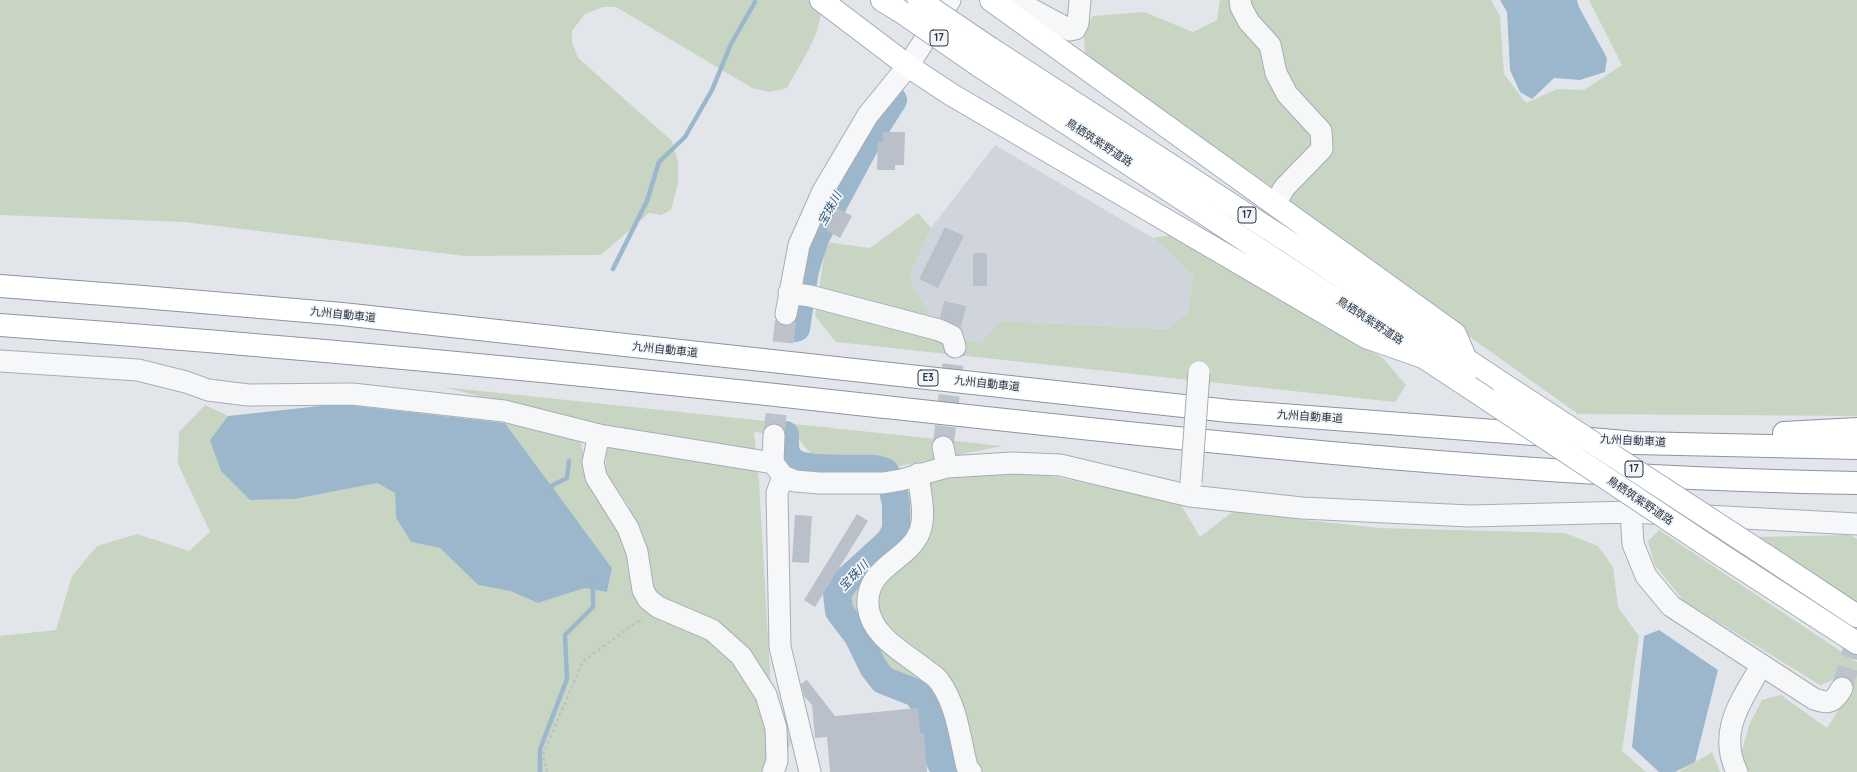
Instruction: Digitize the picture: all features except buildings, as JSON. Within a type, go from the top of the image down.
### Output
[{"type":"main road","points":[[821,0],[908,66],[952,95],[1366,337],[1429,360]]},
{"type":"main road","name":"鳥栖筑紫野道路","points":[[882,0],[984,57],[1279,235],[1466,360],[1857,616]]},
{"type":"main road","name":"鳥栖筑紫野道路","points":[[919,0],[984,57],[1469,387],[1722,556],[1857,643]]},
{"type":"main road","points":[[991,0],[1455,334],[1466,360]]},
{"type":"main road","name":"九州自動車道","points":[[0,286],[143,296],[342,314],[1229,411],[1635,443],[1857,448]]},
{"type":"main road","points":[[0,325],[339,351],[1224,443],[1478,465],[1680,479],[1857,483]]},
{"type":"main road","points":[[1635,443],[1857,429]]},
{"type":"street","points":[[786,314],[798,294],[799,245],[823,191],[868,115],[908,66],[950,0]]},
{"type":"street","points":[[1014,0],[1064,29],[1070,30],[1075,29],[1078,24],[1080,0]]},
{"type":"street","points":[[1240,0],[1241,7],[1249,22],[1270,45],[1276,72],[1288,94],[1321,131],[1322,149],[1284,188],[1275,204]]},
{"type":"street","points":[[798,294],[939,330],[952,336],[955,347]]},
{"type":"street","points":[[0,360],[138,370],[186,382],[208,390],[248,395],[352,394],[504,411],[599,435],[778,469],[795,481],[819,483],[901,479],[947,467],[1013,463],[1060,465],[1302,508],[1470,516],[1631,512],[1857,524]]},
{"type":"street","points":[[1190,489],[1198,372]]},
{"type":"street","points":[[599,435],[593,462],[596,477],[628,528],[637,552],[643,590],[648,599],[658,608],[712,630],[741,656],[766,695],[776,728],[776,761],[773,772]]},
{"type":"street","points":[[774,435],[778,469],[777,492],[780,647],[810,772]]},
{"type":"street","points":[[943,447],[947,467]]},
{"type":"street","points":[[901,479],[923,520],[920,533],[911,545],[879,573],[871,586],[868,605],[872,621],[880,635],[938,680],[950,701],[967,767],[971,772]]},
{"type":"street","points":[[1631,512],[1633,544],[1646,576],[1671,606],[1761,666],[1814,699],[1826,703],[1836,699],[1842,688]]},
{"type":"street","points":[[1737,772],[1732,763],[1729,737],[1733,716],[1761,666]]},
{"type":"path","points":[[547,772],[543,754],[583,661],[658,608]]},
{"type":"shaded area","points":[[995,145],[1153,238],[1193,276],[1188,312],[1168,329],[1000,321],[980,343],[939,334],[909,276],[931,228]]},
{"type":"green space","points":[[0,0],[819,0],[820,11],[816,34],[811,46],[787,88],[769,92],[752,88],[616,7],[603,7],[585,14],[572,31],[572,42],[578,58],[672,141],[678,161],[678,184],[671,210],[661,215],[649,213],[601,255],[465,256],[184,222],[0,215]]},
{"type":"green space","points":[[1220,0],[1491,0],[1500,16],[1504,74],[1526,103],[1557,89],[1584,90],[1622,65],[1589,0],[1857,0],[1857,416],[1578,414],[1456,327],[1272,187],[1085,57],[1084,33],[1093,16],[1144,12],[1193,32],[1217,20]]},
{"type":"green space","points":[[918,213],[931,228],[909,276],[939,334],[980,343],[1000,321],[1168,329],[1188,312],[1193,276],[1153,238],[1169,235],[1383,358],[1406,385],[1395,402],[836,342],[815,316],[826,242],[870,248]]},
{"type":"green space","points":[[443,387],[1003,446],[895,467],[812,455],[797,437],[754,432],[759,481],[771,690],[791,741],[781,772],[0,772],[0,636],[56,630],[72,576],[97,546],[137,534],[189,551],[210,532],[178,464],[179,432],[205,405],[228,416],[210,440],[250,500],[295,499],[377,483],[395,493],[396,518],[411,542],[440,548],[478,585],[510,591],[538,603],[585,588],[607,592],[612,568],[505,423],[581,442],[588,479],[650,571],[628,505],[605,474],[608,429]]},
{"type":"green space","points":[[1032,472],[1180,503],[1200,537],[1232,512],[1379,528],[1565,533],[1598,546],[1613,567],[1618,607],[1639,636],[1622,751],[1646,772],[957,772],[949,760],[936,706],[919,690],[884,670],[867,630],[851,611],[851,588],[901,537],[902,493],[942,478]]},
{"type":"green space","points":[[1659,530],[1857,662],[1857,772],[1749,772],[1741,753],[1750,723],[1762,700],[1781,695],[1827,728],[1848,694],[1835,679],[1820,685],[1684,601],[1654,564],[1648,541]]},
{"type":"green space","points":[[1850,535],[1857,539],[1857,602],[1754,537]]},
{"type":"green space","points":[[1712,752],[1720,772],[1678,772]]},
{"type":"water","points":[[1500,0],[1577,0],[1579,7],[1607,58],[1605,72],[1580,80],[1554,78],[1532,99],[1520,92],[1510,70],[1507,12]]},
{"type":"water","points":[[338,404],[505,423],[612,568],[607,592],[585,588],[538,603],[510,591],[478,585],[440,548],[411,542],[396,518],[395,493],[377,483],[295,499],[250,500],[221,471],[210,440],[228,416]]},
{"type":"water","points":[[1659,630],[1718,670],[1695,762],[1675,772],[1659,772],[1632,747],[1644,636]]},
{"type":"waterway","points":[[613,269],[647,201],[659,162],[685,137],[712,90],[731,44],[755,2]]},
{"type":"waterway","name":"宝珠川","points":[[796,328],[805,270],[815,238],[870,136],[893,100]]},
{"type":"waterway","name":"宝珠川","points":[[785,435],[785,448],[788,457],[796,463],[817,468],[875,469],[885,472],[891,481],[896,504],[896,530],[890,541],[845,582],[837,594],[839,611],[858,636],[873,667],[883,680],[916,693],[930,711],[940,761],[946,772]]},
{"type":"waterway","points":[[547,488],[567,478],[569,461]]},
{"type":"waterway","points":[[540,772],[540,749],[567,679],[565,635],[593,607],[593,584]]},
{"type":"tunnel","points":[[774,435],[786,314]]},
{"type":"tunnel","points":[[943,447],[955,347]]},
{"type":"tunnel","points":[[1842,688],[1857,637]]}]
